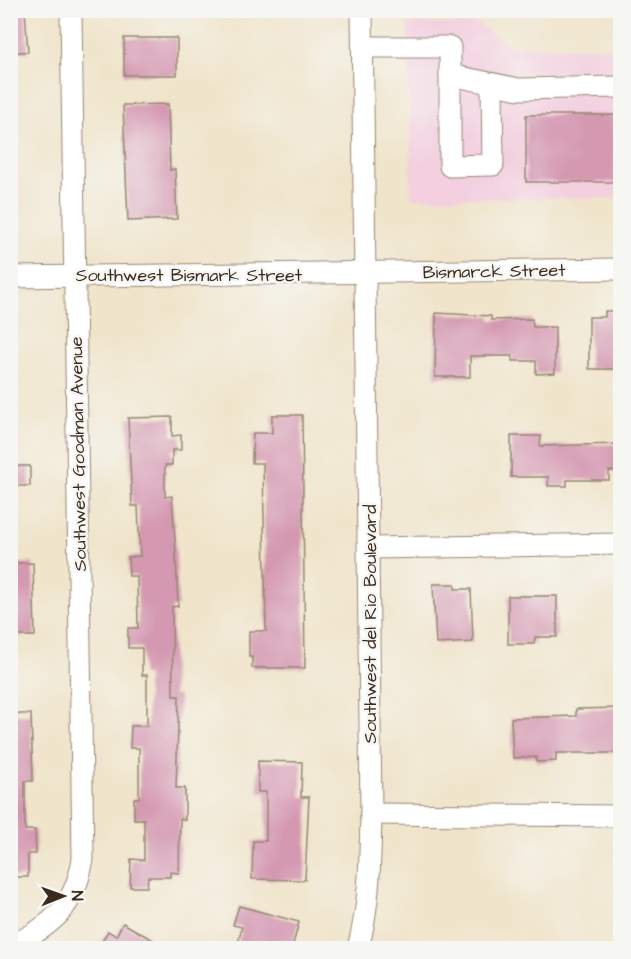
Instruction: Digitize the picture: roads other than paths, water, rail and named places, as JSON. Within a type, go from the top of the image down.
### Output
[{"type":"street","name":"Southwest Goodman Avenue","points":[[10,947],[54,921],[73,896],[83,859],[71,10]]},
{"type":"street","name":"Southwest del Rio Boulevard","points":[[358,948],[365,924],[370,881],[371,814],[363,10]]},
{"type":"street","points":[[363,47],[450,47],[450,166],[493,165],[492,84]]},
{"type":"street","points":[[450,75],[519,89],[621,87]]},
{"type":"street","name":"Bismarck Street","points":[[367,274],[621,269]]},
{"type":"street","name":"Southwest Bismark Street","points":[[10,277],[367,274]]},
{"type":"street","points":[[370,548],[621,544]]},
{"type":"street","points":[[371,814],[621,816]]}]
